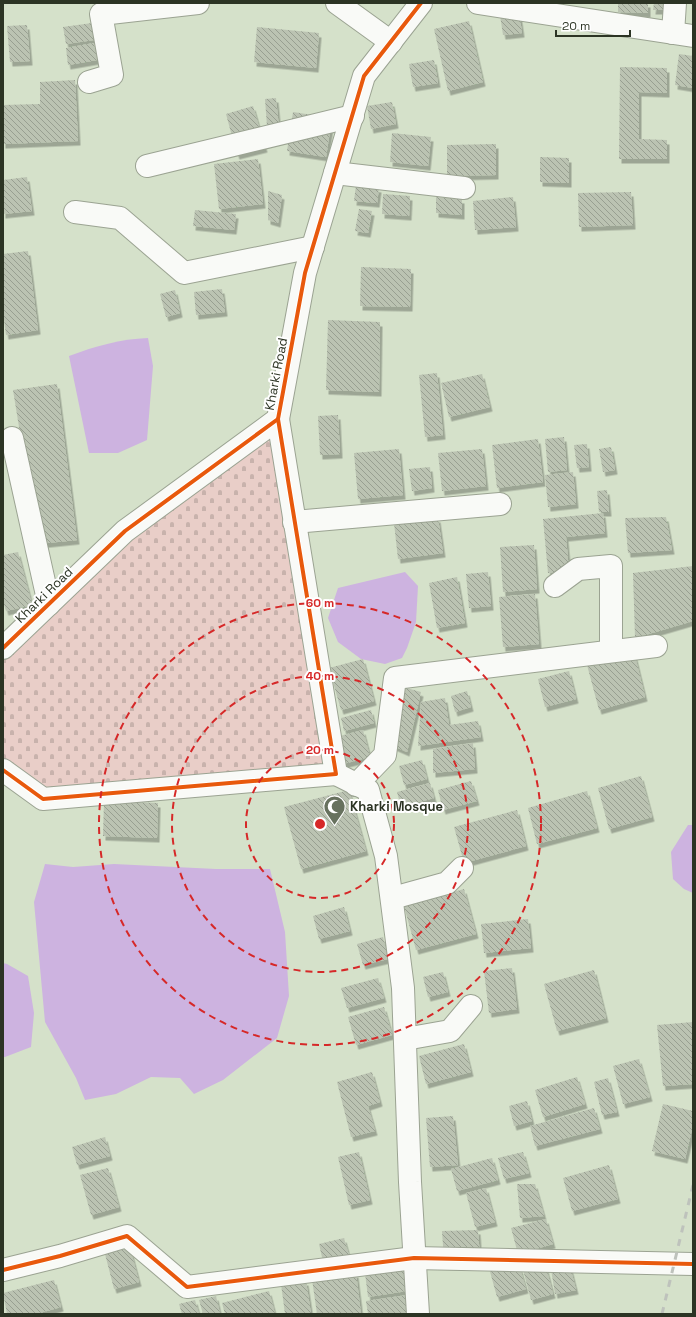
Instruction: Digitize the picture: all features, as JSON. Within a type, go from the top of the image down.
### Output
[{"type":"street","points":[[89,82],[112,75],[96,9],[198,3]]},
{"type":"street","points":[[337,3],[391,42]]},
{"type":"street","name":"Kharki Road","points":[[3,648],[125,531],[278,419],[305,273],[364,76],[421,3]]},
{"type":"street","points":[[478,3],[683,34],[675,3]]},
{"type":"street","points":[[148,166],[353,116]]},
{"type":"street","points":[[336,173],[464,188]]},
{"type":"street","points":[[75,212],[120,218],[184,273],[313,247]]},
{"type":"street","points":[[278,419],[336,774]]},
{"type":"street","points":[[12,438],[49,604]]},
{"type":"street","points":[[294,522],[500,504]]},
{"type":"street","points":[[555,586],[578,569],[611,566],[611,652]]},
{"type":"street","points":[[356,784],[385,755],[395,678],[656,646]]},
{"type":"street","points":[[3,770],[43,799],[336,774],[368,790],[386,856],[403,988],[410,1182],[418,1314]]},
{"type":"street","points":[[400,896],[447,883],[462,868]]},
{"type":"street","points":[[405,1039],[450,1031],[471,1006]]},
{"type":"street","points":[[3,1270],[60,1256],[127,1236],[187,1287],[414,1258],[693,1264]]},
{"type":"green space","points":[[275,425],[333,771],[43,794],[3,766],[3,651],[126,534]]},
{"type":"shaded area","points":[[148,338],[153,366],[147,440],[118,453],[89,453],[69,356],[108,344]]},
{"type":"shaded area","points":[[405,572],[418,586],[416,622],[402,658],[385,664],[361,659],[338,642],[328,618],[338,588]]},
{"type":"shaded area","points":[[688,825],[693,825],[693,893],[684,889],[673,879],[671,852]]},
{"type":"shaded area","points":[[45,864],[73,867],[114,864],[216,869],[270,869],[285,932],[289,996],[277,1038],[223,1080],[194,1094],[180,1078],[151,1077],[116,1094],[85,1100],[76,1078],[45,1022],[34,902]]},
{"type":"shaded area","points":[[3,963],[28,976],[34,1013],[31,1047],[5,1057],[3,1057]]},
{"type":"building","points":[[618,3],[648,3],[648,13],[618,12]]},
{"type":"building","points":[[654,3],[670,3],[670,10],[653,10]]},
{"type":"building","points":[[519,12],[522,33],[503,35],[500,15]]},
{"type":"building","points":[[469,21],[483,82],[448,91],[434,29]]},
{"type":"building","points":[[92,23],[94,40],[66,44],[63,27]]},
{"type":"building","points":[[27,25],[30,61],[10,62],[7,26]]},
{"type":"building","points":[[257,27],[319,33],[316,68],[254,62]]},
{"type":"building","points":[[94,43],[97,60],[68,65],[66,48]]},
{"type":"building","points":[[679,54],[693,56],[693,88],[675,85]]},
{"type":"building","points":[[434,60],[438,83],[413,87],[409,64]]},
{"type":"building","points":[[620,67],[667,68],[667,93],[639,92],[639,139],[667,140],[667,159],[619,159]]},
{"type":"building","points":[[75,80],[78,141],[3,144],[3,105],[40,104],[40,82]]},
{"type":"building","points":[[276,98],[280,139],[268,140],[265,99]]},
{"type":"building","points":[[392,102],[396,124],[371,129],[367,106]]},
{"type":"building","points":[[253,106],[265,148],[237,155],[226,114]]},
{"type":"building","points":[[293,112],[332,118],[326,157],[287,151]]},
{"type":"building","points":[[392,133],[431,137],[428,166],[390,162]]},
{"type":"building","points":[[496,144],[496,175],[447,176],[447,145]]},
{"type":"building","points":[[540,157],[569,158],[569,183],[540,182]]},
{"type":"building","points":[[258,159],[263,204],[219,209],[214,164]]},
{"type":"building","points":[[27,177],[32,211],[3,214],[3,180]]},
{"type":"building","points":[[356,185],[379,188],[377,203],[354,201]]},
{"type":"building","points":[[268,191],[282,195],[278,223],[268,220]]},
{"type":"building","points":[[631,192],[633,225],[579,227],[578,193]]},
{"type":"building","points":[[383,194],[410,196],[409,216],[382,214]]},
{"type":"building","points":[[436,197],[462,199],[462,215],[436,213]]},
{"type":"building","points":[[513,197],[516,227],[475,230],[473,201]]},
{"type":"building","points":[[359,209],[372,211],[368,233],[355,231]]},
{"type":"building","points":[[195,210],[236,214],[234,230],[193,226]]},
{"type":"building","points":[[28,251],[38,330],[6,335],[3,312],[3,254]]},
{"type":"building","points":[[361,267],[411,269],[410,307],[360,306]]},
{"type":"building","points":[[222,289],[225,312],[196,315],[194,292]]},
{"type":"building","points":[[175,290],[180,313],[166,317],[160,294]]},
{"type":"building","points":[[328,320],[380,322],[379,392],[326,390]]},
{"type":"building","points":[[437,373],[443,435],[425,437],[419,375]]},
{"type":"building","points":[[482,374],[490,407],[449,417],[441,383]]},
{"type":"building","points":[[57,384],[77,540],[38,544],[13,390]]},
{"type":"building","points":[[338,415],[340,454],[320,455],[318,416]]},
{"type":"building","points":[[564,437],[567,470],[548,472],[545,439]]},
{"type":"building","points":[[538,439],[543,482],[497,488],[492,445]]},
{"type":"building","points":[[587,444],[589,467],[577,468],[574,445]]},
{"type":"building","points":[[611,447],[615,470],[603,472],[599,449]]},
{"type":"building","points":[[399,449],[403,495],[358,499],[354,453]]},
{"type":"building","points":[[482,449],[486,486],[442,491],[438,453]]},
{"type":"building","points":[[430,467],[432,488],[412,491],[409,469]]},
{"type":"building","points":[[573,472],[576,504],[548,507],[545,475]]},
{"type":"building","points":[[607,490],[609,512],[599,512],[597,491]]},
{"type":"building","points":[[603,513],[605,533],[566,537],[569,571],[548,573],[543,519]]},
{"type":"building","points":[[666,517],[672,550],[628,553],[625,518]]},
{"type":"building","points":[[438,518],[443,553],[398,559],[394,523]]},
{"type":"building","points":[[534,545],[537,589],[503,592],[500,547]]},
{"type":"building","points":[[18,552],[32,605],[6,611],[3,601],[3,555]]},
{"type":"building","points":[[693,566],[693,621],[635,638],[633,573]]},
{"type":"building","points":[[488,572],[491,606],[469,608],[466,574]]},
{"type":"building","points":[[457,577],[465,623],[437,628],[429,583]]},
{"type":"building","points":[[535,594],[539,644],[503,647],[499,597]]},
{"type":"building","points":[[634,652],[645,697],[599,710],[587,665]]},
{"type":"building","points":[[363,659],[374,701],[341,710],[329,668]]},
{"type":"building","points":[[569,671],[576,699],[545,707],[538,679]]},
{"type":"building","points":[[403,687],[421,692],[407,752],[391,745]]},
{"type":"building","points":[[467,691],[471,707],[455,712],[451,696]]},
{"type":"building","points":[[445,698],[449,725],[478,721],[481,737],[418,746],[421,702]]},
{"type":"building","points":[[371,710],[374,723],[344,731],[341,718]]},
{"type":"building","points":[[363,730],[370,757],[343,764],[336,737]]},
{"type":"building","points":[[473,743],[475,769],[433,773],[433,749]]},
{"type":"building","points":[[422,760],[427,779],[404,785],[399,766]]},
{"type":"building","points":[[641,776],[652,817],[609,829],[598,788]]},
{"type":"building","points":[[471,781],[477,801],[443,810],[438,790]]},
{"type":"building","points":[[430,783],[434,798],[401,807],[397,792]]},
{"type":"building","points":[[349,790],[366,851],[301,869],[284,807]]},
{"type":"building","points":[[587,791],[597,828],[537,844],[528,808]]},
{"type":"building","points":[[104,801],[158,803],[157,838],[103,836]]},
{"type":"building","points":[[517,810],[526,846],[464,863],[454,827]]},
{"type":"building","points":[[464,889],[476,934],[416,950],[404,906]]},
{"type":"building","points":[[344,907],[350,931],[319,939],[313,916]]},
{"type":"building","points":[[528,919],[531,948],[484,953],[481,924]]},
{"type":"building","points":[[383,937],[388,959],[363,965],[357,944]]},
{"type":"building","points":[[512,968],[517,1009],[489,1013],[484,971]]},
{"type":"building","points":[[594,970],[606,1018],[557,1031],[544,984]]},
{"type":"building","points":[[443,972],[448,992],[428,997],[423,977]]},
{"type":"building","points":[[378,978],[384,998],[347,1008],[341,988]]},
{"type":"building","points":[[384,1007],[392,1035],[356,1045],[348,1017]]},
{"type":"building","points":[[693,1022],[693,1084],[663,1086],[657,1025]]},
{"type":"building","points":[[464,1044],[471,1072],[426,1084],[419,1056]]},
{"type":"building","points":[[639,1059],[650,1097],[623,1104],[613,1066]]},
{"type":"building","points":[[372,1072],[380,1102],[368,1106],[375,1131],[351,1137],[337,1082]]},
{"type":"building","points":[[577,1077],[585,1104],[543,1117],[535,1090]]},
{"type":"building","points":[[608,1078],[617,1112],[602,1115],[594,1082]]},
{"type":"building","points":[[527,1101],[532,1121],[514,1126],[509,1106]]},
{"type":"building","points":[[663,1104],[693,1111],[693,1125],[685,1159],[652,1151]]},
{"type":"building","points":[[594,1108],[600,1129],[535,1146],[530,1126]]},
{"type":"building","points":[[453,1116],[458,1165],[430,1167],[426,1118]]},
{"type":"building","points":[[105,1137],[110,1156],[77,1165],[72,1147]]},
{"type":"building","points":[[359,1152],[370,1200],[349,1205],[338,1157]]},
{"type":"building","points":[[523,1152],[529,1173],[504,1179],[498,1158]]},
{"type":"building","points":[[492,1158],[498,1180],[457,1191],[451,1169]]},
{"type":"building","points":[[609,1165],[618,1199],[572,1211],[563,1178]]},
{"type":"building","points":[[108,1168],[119,1207],[91,1215],[80,1175]]},
{"type":"building","points":[[517,1184],[535,1184],[544,1216],[520,1218]]},
{"type":"building","points":[[486,1188],[495,1222],[475,1227],[466,1193]]},
{"type":"building","points":[[546,1219],[553,1244],[518,1254],[511,1228]]},
{"type":"building","points":[[478,1230],[480,1259],[444,1261],[442,1231]]},
{"type":"building","points":[[344,1238],[350,1259],[324,1266],[319,1244]]},
{"type":"building","points":[[130,1248],[139,1282],[114,1289],[105,1254]]},
{"type":"building","points":[[544,1260],[553,1294],[531,1300],[522,1266]]},
{"type":"building","points":[[518,1261],[526,1289],[497,1297],[489,1268]]},
{"type":"building","points":[[570,1266],[576,1290],[555,1294],[551,1269]]},
{"type":"building","points":[[403,1267],[407,1291],[368,1297],[365,1273]]},
{"type":"building","points":[[356,1273],[361,1314],[317,1314],[312,1279]]},
{"type":"building","points":[[54,1280],[61,1307],[36,1314],[7,1314],[3,1293]]},
{"type":"building","points":[[306,1281],[311,1314],[285,1314],[281,1284]]},
{"type":"building","points":[[269,1291],[275,1314],[225,1314],[222,1303]]},
{"type":"building","points":[[407,1295],[409,1312],[397,1314],[368,1314],[366,1301]]},
{"type":"building","points":[[216,1296],[220,1314],[203,1314],[199,1300]]},
{"type":"building","points":[[195,1300],[199,1314],[182,1314],[179,1304]]},
{"type":"railway","points":[[662,1314],[693,1185]]},
{"type":"cycle path","points":[[3,648],[125,531],[278,419],[305,273],[364,76],[421,3]]},
{"type":"cycle path","points":[[3,770],[43,799],[336,774],[278,419]]},
{"type":"cycle path","points":[[3,1270],[60,1256],[127,1236],[187,1287],[414,1258],[693,1264]]},
{"type":"place","name":"Kharki Mosque","points":[[334,826]]}]
